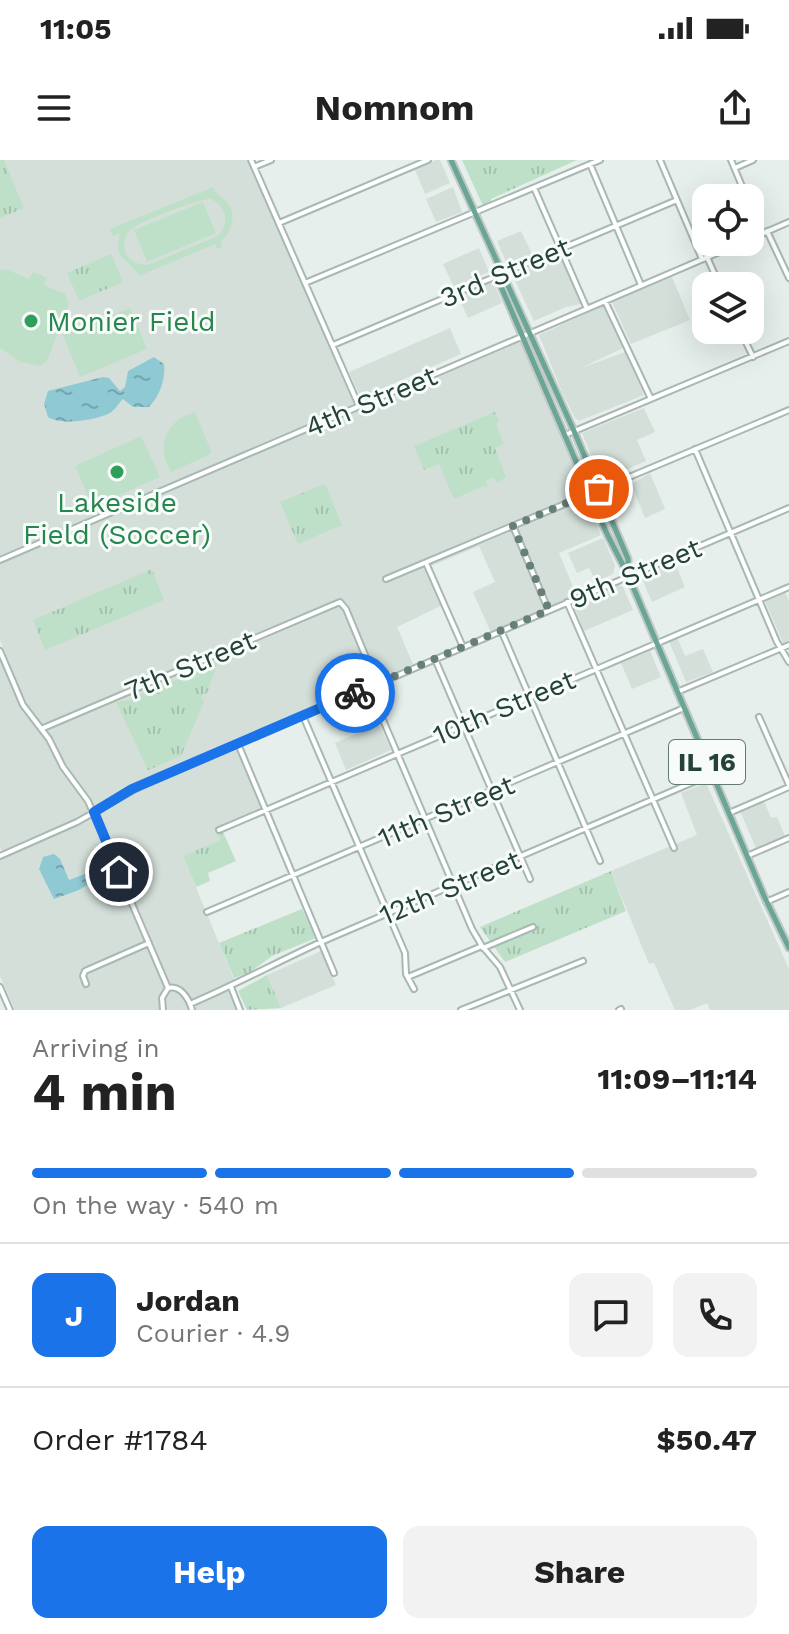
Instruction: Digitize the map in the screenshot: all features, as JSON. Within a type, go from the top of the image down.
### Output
[{"type":"main road","name":"IL 16","points":[[451,160],[599,489],[628,559],[628,575]]},
{"type":"main road","name":"IL 16","points":[[501,274],[500,284],[522,336],[619,561],[628,575],[766,902],[789,948]]},
{"type":"street","points":[[251,160],[359,406]]},
{"type":"street","points":[[254,167],[271,160]]},
{"type":"street","points":[[279,223],[428,160]]},
{"type":"street","points":[[581,160],[584,167]]},
{"type":"street","points":[[305,283],[600,160]]},
{"type":"street","points":[[660,160],[712,272]]},
{"type":"street","points":[[731,160],[741,184]]},
{"type":"street","points":[[735,168],[753,160]]},
{"type":"street","points":[[590,164],[641,285]]},
{"type":"street","points":[[535,189],[587,309]]},
{"type":"street","name":"3rd Street","points":[[333,345],[677,200]]},
{"type":"street","points":[[789,222],[765,232],[789,278]]},
{"type":"street","name":"4th Street","points":[[0,560],[709,256]]},
{"type":"street","points":[[605,301],[651,399]]},
{"type":"street","points":[[565,435],[789,341]]},
{"type":"street","points":[[747,344],[753,357]]},
{"type":"street","points":[[386,579],[789,410]]},
{"type":"street","points":[[695,449],[789,662]]},
{"type":"street","name":"9th Street","points":[[0,856],[73,824],[132,789],[789,508]]},
{"type":"street","points":[[513,526],[549,610]]},
{"type":"street","points":[[426,563],[463,647]]},
{"type":"street","name":"10th Street","points":[[219,830],[789,587]]},
{"type":"street","name":"7th Street","points":[[41,729],[340,602],[346,609],[377,684]]},
{"type":"street","points":[[567,602],[674,848]]},
{"type":"street","points":[[501,630],[600,861]]},
{"type":"street","points":[[677,692],[789,645]]},
{"type":"street","points":[[0,651],[23,705],[94,812],[168,988]]},
{"type":"street","points":[[435,659],[530,879]]},
{"type":"street","points":[[369,687],[482,947],[500,967],[520,1010]]},
{"type":"street","name":"11th Street","points":[[207,912],[684,708]]},
{"type":"street","points":[[303,716],[405,953],[408,977],[414,989]]},
{"type":"street","points":[[729,813],[789,786],[759,717]]},
{"type":"street","points":[[238,744],[334,973]]},
{"type":"street","name":"12th Street","points":[[191,1007],[321,942],[712,774]]},
{"type":"street","points":[[747,856],[789,838]]},
{"type":"street","points":[[766,902],[789,892]]},
{"type":"street","points":[[408,977],[533,927]]},
{"type":"street","points":[[86,984],[85,971],[149,943]]},
{"type":"street","points":[[461,1010],[583,961]]},
{"type":"street","points":[[0,987],[10,1010]]},
{"type":"street","points":[[231,987],[240,1010]]},
{"type":"street","points":[[168,988],[178,988],[191,1007]]},
{"type":"street","points":[[163,1010],[162,998],[168,988]]},
{"type":"shaded area","points":[[0,160],[249,160],[356,410],[518,341],[525,346],[590,499],[557,514],[585,503],[590,506],[601,535],[559,553],[577,596],[491,633],[473,592],[495,582],[479,546],[431,566],[447,603],[397,627],[413,664],[150,778],[152,783],[234,749],[265,814],[219,834],[221,840],[183,856],[235,982],[227,985],[237,1010],[15,1010],[0,976],[0,860],[4,858],[0,847],[0,659],[15,695],[21,693],[0,640]]},
{"type":"shaded area","points":[[440,160],[450,183],[425,194],[415,170]]},
{"type":"shaded area","points":[[453,187],[462,212],[436,222],[426,199]]},
{"type":"shaded area","points":[[521,231],[533,256],[508,267],[497,241]]},
{"type":"shaded area","points":[[479,248],[489,272],[454,287],[443,264]]},
{"type":"shaded area","points":[[560,254],[581,304],[534,321],[512,274]]},
{"type":"shaded area","points":[[672,277],[690,320],[631,344],[612,302]]},
{"type":"shaded area","points":[[493,281],[502,303],[468,318],[458,296]]},
{"type":"shaded area","points":[[603,306],[623,348],[581,368],[625,352],[644,395],[579,421],[562,392],[539,335]]},
{"type":"shaded area","points":[[450,328],[461,354],[363,397],[359,394],[349,372]]},
{"type":"shaded area","points":[[644,408],[655,432],[637,440],[646,461],[605,479],[600,477],[582,433]]},
{"type":"shaded area","points":[[650,473],[665,509],[645,518],[631,484]]},
{"type":"shaded area","points":[[603,538],[615,565],[613,574],[596,582],[589,568],[577,573],[568,553]]},
{"type":"shaded area","points":[[674,560],[685,587],[652,602],[640,574]]},
{"type":"shaded area","points":[[618,585],[623,587],[633,610],[584,631],[573,604]]},
{"type":"shaded area","points":[[785,592],[789,601],[789,640],[783,643],[765,601]]},
{"type":"shaded area","points":[[677,637],[685,656],[703,649],[713,672],[686,682],[669,641]]},
{"type":"shaded area","points":[[650,651],[661,677],[632,689],[621,663]]},
{"type":"shaded area","points":[[367,694],[378,719],[348,731],[338,706]]},
{"type":"shaded area","points":[[379,724],[391,750],[346,770],[335,743]]},
{"type":"shaded area","points":[[691,745],[703,771],[681,780],[669,755]]},
{"type":"shaded area","points":[[706,783],[789,969],[789,1010],[710,1010],[707,1003],[690,1010],[675,1010],[654,963],[649,964],[611,871],[697,835],[681,793]]},
{"type":"shaded area","points":[[764,801],[771,818],[777,817],[785,836],[756,848],[740,811]]},
{"type":"shaded area","points":[[321,951],[336,985],[281,1008],[267,975]]},
{"type":"green space","points":[[0,160],[4,160],[24,208],[0,218]]},
{"type":"green space","points":[[462,160],[577,160],[491,199],[492,203],[483,206]]},
{"type":"green space","points":[[213,187],[230,206],[233,217],[228,233],[220,242],[222,247],[217,249],[215,244],[139,276],[120,254],[120,233],[113,236],[110,229]],"holes":[[[211,199],[225,216],[218,236],[147,265],[135,262],[126,254],[125,238],[135,226],[195,202]]]},
{"type":"green space","points":[[203,202],[216,233],[147,262],[134,230]]},
{"type":"green space","points":[[111,254],[123,282],[79,301],[67,273]]},
{"type":"green space","name":"Monier Field","points":[[6,269],[29,279],[33,272],[47,278],[44,285],[65,294],[69,304],[47,361],[40,366],[20,362],[0,348],[0,270]]},
{"type":"green space","points":[[130,308],[147,349],[80,377],[63,335]]},
{"type":"green space","points":[[195,412],[211,451],[209,455],[171,472],[164,453],[166,436],[177,421]]},
{"type":"green space","points":[[495,412],[504,444],[495,448],[506,477],[497,483],[494,477],[486,480],[488,487],[454,499],[439,464],[424,470],[414,446]]},
{"type":"green space","name":"Lakeside Field (Soccer)","points":[[141,436],[160,477],[93,507],[75,466]]},
{"type":"green space","points":[[326,486],[342,525],[298,544],[280,502]]},
{"type":"green space","points":[[152,569],[164,600],[45,650],[33,620]]},
{"type":"green space","points":[[218,662],[207,693],[201,696],[204,702],[181,756],[148,770],[116,702],[129,700]]},
{"type":"green space","points":[[223,832],[236,861],[208,873],[210,881],[196,887],[183,856],[220,840],[218,834]]},
{"type":"green space","points":[[611,871],[626,911],[505,962],[480,927]]},
{"type":"green space","points":[[302,909],[316,938],[272,956],[249,973],[234,978],[219,943]]},
{"type":"green space","points":[[267,975],[281,1008],[247,1010],[238,991]]},
{"type":"water","points":[[154,357],[164,364],[164,376],[159,393],[149,407],[133,407],[123,399],[110,413],[96,418],[70,422],[48,417],[44,404],[48,391],[103,377],[109,378],[120,391],[125,387],[128,371]]},
{"type":"water","points":[[54,854],[60,859],[69,880],[95,870],[98,878],[79,890],[54,899],[39,869],[43,857]]},
{"type":"way so far","points":[[355,693],[549,610],[513,526],[599,489]]},
{"type":"place","name":"Monier Field","points":[[31,321]]},
{"type":"place","name":"Lakeside Field (Soccer)","points":[[117,472]]},
{"type":"route","points":[[119,872],[94,812],[132,789],[355,693]]}]
